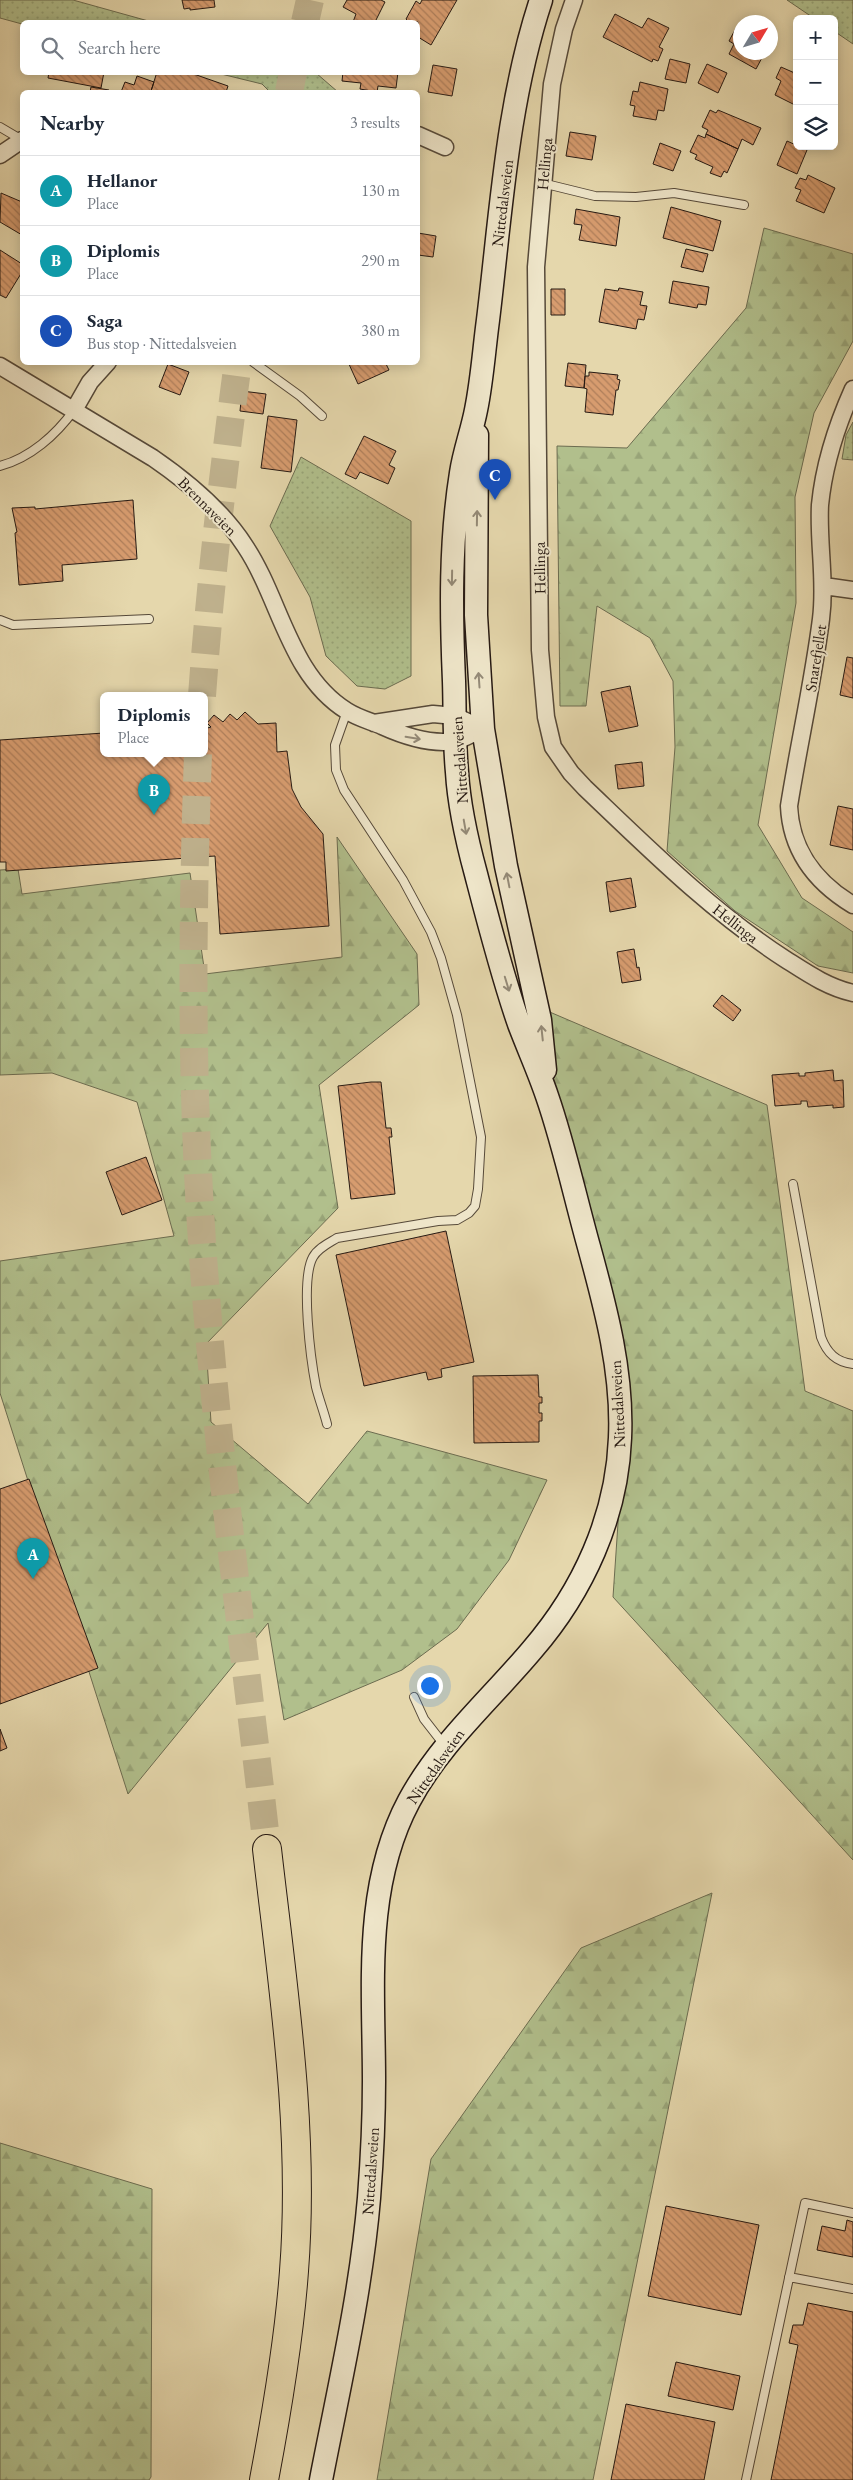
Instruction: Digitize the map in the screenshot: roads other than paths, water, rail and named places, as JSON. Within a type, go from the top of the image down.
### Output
[{"type":"highway","points":[[264,2480],[284,2373],[294,2270],[296,2205],[296,2134],[291,2072],[267,1849]]},
{"type":"main road","name":"Nittedalsveien","points":[[321,2480],[352,2316],[368,2205],[374,2082],[373,1957],[381,1887],[392,1843],[402,1815],[420,1782],[445,1747],[535,1648],[568,1603],[599,1540],[613,1496],[618,1471],[620,1419],[615,1358],[599,1284],[549,1099],[519,1023],[476,873],[457,779],[455,741],[452,614],[454,542],[462,468],[477,410],[513,115],[528,43],[541,0]]},
{"type":"main road","name":"Nittedalsveien","points":[[477,410],[476,615],[483,729],[502,847],[540,1020],[549,1099]]},
{"type":"street","name":"Hellinga","points":[[574,0],[564,29],[552,84],[536,267],[540,650],[546,717],[553,747],[562,762],[585,788],[680,877],[738,927],[825,984],[853,993]]},
{"type":"street","points":[[420,136],[445,147]]},
{"type":"street","points":[[0,155],[20,141]]},
{"type":"street","points":[[74,410],[90,382],[105,365]]},
{"type":"street","name":"Brennaveien","points":[[0,366],[174,472],[229,524],[251,554],[265,579],[304,666],[322,692],[348,712],[405,737],[455,741],[483,729]]},
{"type":"street","name":"Snarefjellet","points":[[853,389],[832,442],[825,472],[820,506],[824,586],[822,618],[789,806],[790,820],[797,846],[812,871],[831,890],[853,905]]},
{"type":"street","points":[[824,586],[853,590]]},
{"type":"street","points":[[374,723],[424,715],[454,716],[483,729]]},
{"type":"lane","points":[[0,127],[20,139]]},
{"type":"lane","points":[[542,183],[595,196],[636,197],[674,193],[744,205]]},
{"type":"lane","points":[[257,365],[300,396],[322,416]]},
{"type":"lane","points":[[0,466],[23,456],[51,436],[74,410]]},
{"type":"lane","points":[[0,620],[13,625],[149,619]]},
{"type":"lane","points":[[327,1424],[316,1387],[307,1317],[309,1271],[313,1257],[325,1244],[337,1238],[438,1221],[457,1220],[468,1213],[475,1206],[478,1189],[481,1137],[454,1006],[441,958],[431,932],[403,880],[344,790],[336,770],[335,744],[348,712]]},
{"type":"lane","points":[[793,1184],[821,1337],[830,1354],[840,1361],[853,1364]]},
{"type":"lane","points":[[414,1697],[424,1719],[445,1747]]},
{"type":"lane","points":[[746,2480],[805,2203],[853,2213]]},
{"type":"lane","points":[[789,2276],[853,2289]]},
{"type":"tunnel","points":[[305,20],[310,0]]},
{"type":"tunnel","points":[[289,90],[292,75]]},
{"type":"tunnel","points":[[202,692],[217,529],[238,365]]},
{"type":"tunnel","points":[[198,757],[194,911],[194,1016],[196,1121],[203,1258],[227,1512],[267,1849]]},
{"type":"place","name":"Saga","points":[[495,500]]},
{"type":"place","name":"Diplomis","points":[[154,815]]},
{"type":"place","name":"Hellanor","points":[[33,1579]]}]
